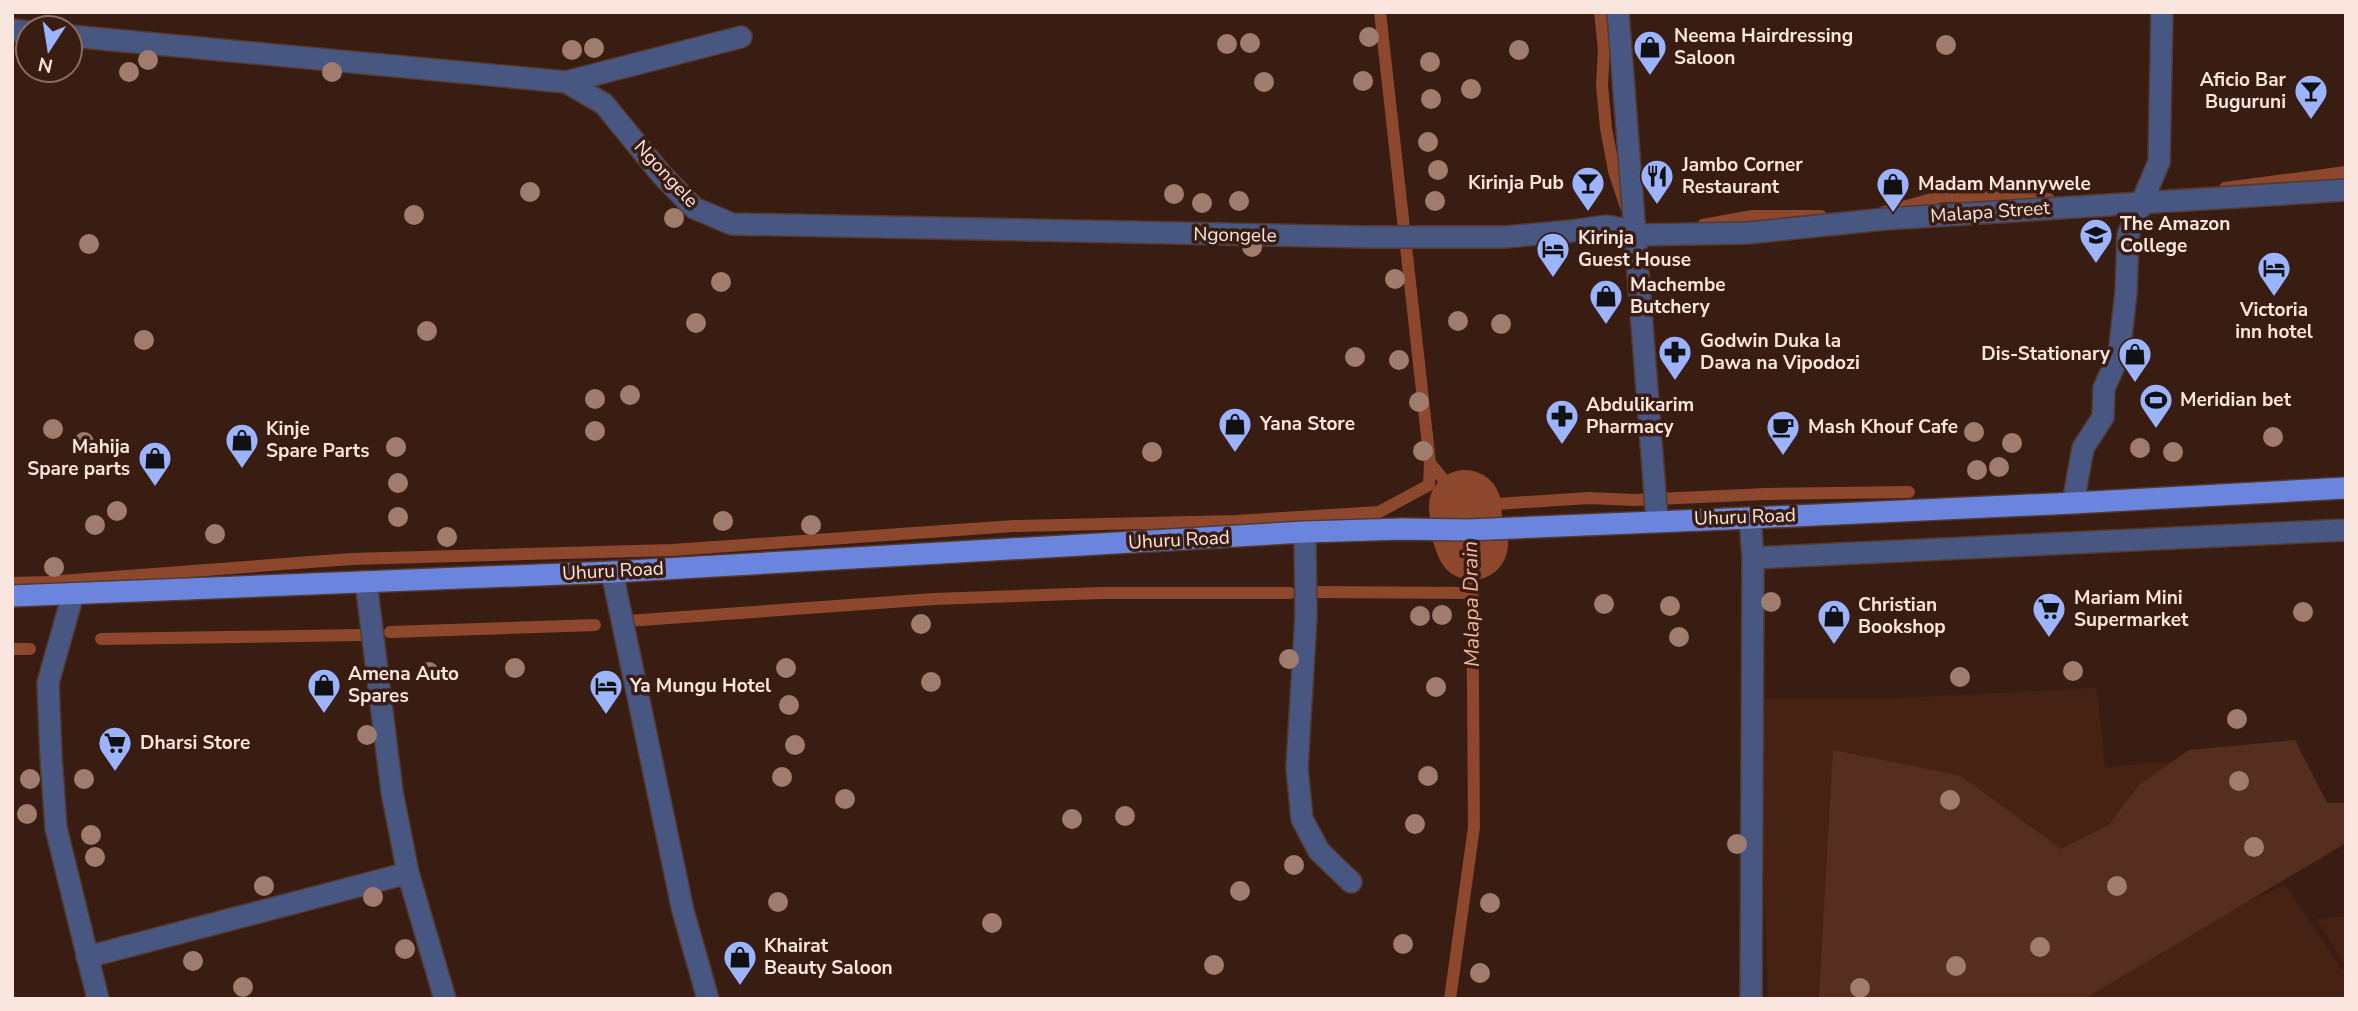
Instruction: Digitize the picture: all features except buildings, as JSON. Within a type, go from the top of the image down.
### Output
[{"type":"main road","name":"Uhuru Road","points":[[12,596],[612,572],[1305,532],[1467,530],[2346,488]]},
{"type":"street","points":[[1618,12],[1657,520]]},
{"type":"street","points":[[2073,503],[2083,448],[2103,417],[2104,388],[2119,355],[2126,292],[2128,235],[2159,162],[2162,12]]},
{"type":"street","name":"Ngongele","points":[[84,37],[566,82],[604,104],[662,175],[694,208],[732,224],[1367,237],[1506,237],[1606,226],[1624,229],[1635,235]]},
{"type":"street","points":[[566,82],[741,37]]},
{"type":"street","name":"Malapa Street","points":[[1635,235],[1748,233],[1885,219],[2346,190]]},
{"type":"street","points":[[1750,517],[1753,558],[1751,999]]},
{"type":"street","points":[[1753,558],[2346,530]]},
{"type":"street","points":[[1305,532],[1306,616],[1297,768],[1302,819],[1319,850],[1351,882]]},
{"type":"street","points":[[612,572],[682,911],[708,999]]},
{"type":"street","points":[[366,582],[392,792],[408,873],[445,999]]},
{"type":"street","points":[[73,594],[48,682],[51,757],[56,828],[98,999]]},
{"type":"street","points":[[87,957],[408,873]]},
{"type":"shaded area","points":[[2097,688],[2105,767],[2226,757],[2005,999],[1768,999],[1758,706],[1766,699],[1879,699]]},
{"type":"shaded area","points":[[2295,740],[2327,803],[2346,803],[2346,843],[2084,999],[1819,999],[1833,750],[1961,776],[2061,849],[2109,825],[2139,785],[2189,750]]},
{"type":"shaded area","points":[[2285,885],[2346,975],[2346,999],[2031,999]]},
{"type":"shaded area","points":[[2346,916],[2346,967],[2317,919]]},
{"type":"waterway","name":"Malapa Drain","points":[[1380,12],[1430,463],[1465,506],[1589,498],[1634,500],[1766,494],[1909,492]]},
{"type":"waterway","points":[[1600,12],[1606,128],[1614,171],[1626,207]]},
{"type":"waterway","points":[[2225,188],[2346,172]]},
{"type":"waterway","points":[[1884,212],[1943,196],[2049,199]]},
{"type":"waterway","points":[[1703,225],[1752,216],[1821,216]]},
{"type":"waterway","points":[[12,583],[351,559],[672,550],[1014,526],[1236,521],[1379,512],[1429,485],[1430,463]]},
{"type":"waterway","name":"Malapa Drain","points":[[1465,506],[1467,530],[1472,544]]},
{"type":"waterway","name":"Malapa Drain","points":[[1450,999],[1474,827],[1472,544]]},
{"type":"waterway","points":[[1316,592],[1473,593]]},
{"type":"waterway","points":[[627,621],[934,599],[1101,593],[1290,593]]},
{"type":"waterway","points":[[390,632],[595,625]]},
{"type":"waterway","points":[[101,639],[362,635]]},
{"type":"waterway","points":[[12,649],[30,649]]},
{"type":"place","name":"Neema Hairdressing Saloon","points":[[1650,77]]},
{"type":"place","name":"Aficio Bar Buguruni","points":[[2311,121]]},
{"type":"place","name":"Jambo Corner Restaurant","points":[[1657,206]]},
{"type":"place","name":"Kirinja Pub","points":[[1588,213]]},
{"type":"place","name":"Madam Mannywele","points":[[1893,214]]},
{"type":"place","name":"The Amazon College","points":[[2096,265]]},
{"type":"place","name":"Kirinja Guest House","points":[[1553,279]]},
{"type":"place","name":"Victoria inn hotel","points":[[2274,298]]},
{"type":"place","name":"Machembe Butchery","points":[[1606,326]]},
{"type":"place","name":"Godwin Duka la Dawa na Vipodozi","points":[[1675,382]]},
{"type":"place","name":"Dis-Stationary","points":[[2135,384]]},
{"type":"place","name":"Meridian bet","points":[[2156,430]]},
{"type":"place","name":"Abdulikarim Pharmacy","points":[[1562,446]]},
{"type":"place","name":"Yana Store","points":[[1235,454]]},
{"type":"place","name":"Mash Khouf Cafe","points":[[1783,457]]},
{"type":"place","name":"Kinje Spare Parts","points":[[242,470]]},
{"type":"place","name":"Mahija Spare parts","points":[[155,488]]},
{"type":"place","name":"Mariam Mini Supermarket","points":[[2049,639]]},
{"type":"place","name":"Christian Bookshop","points":[[1834,646]]},
{"type":"place","name":"Amena Auto Spares","points":[[324,715]]},
{"type":"place","name":"Ya Mungu Hotel","points":[[606,716]]},
{"type":"place","name":"Dharsi Store","points":[[115,773]]},
{"type":"place","name":"Khairat Beauty Saloon","points":[[740,987]]}]
